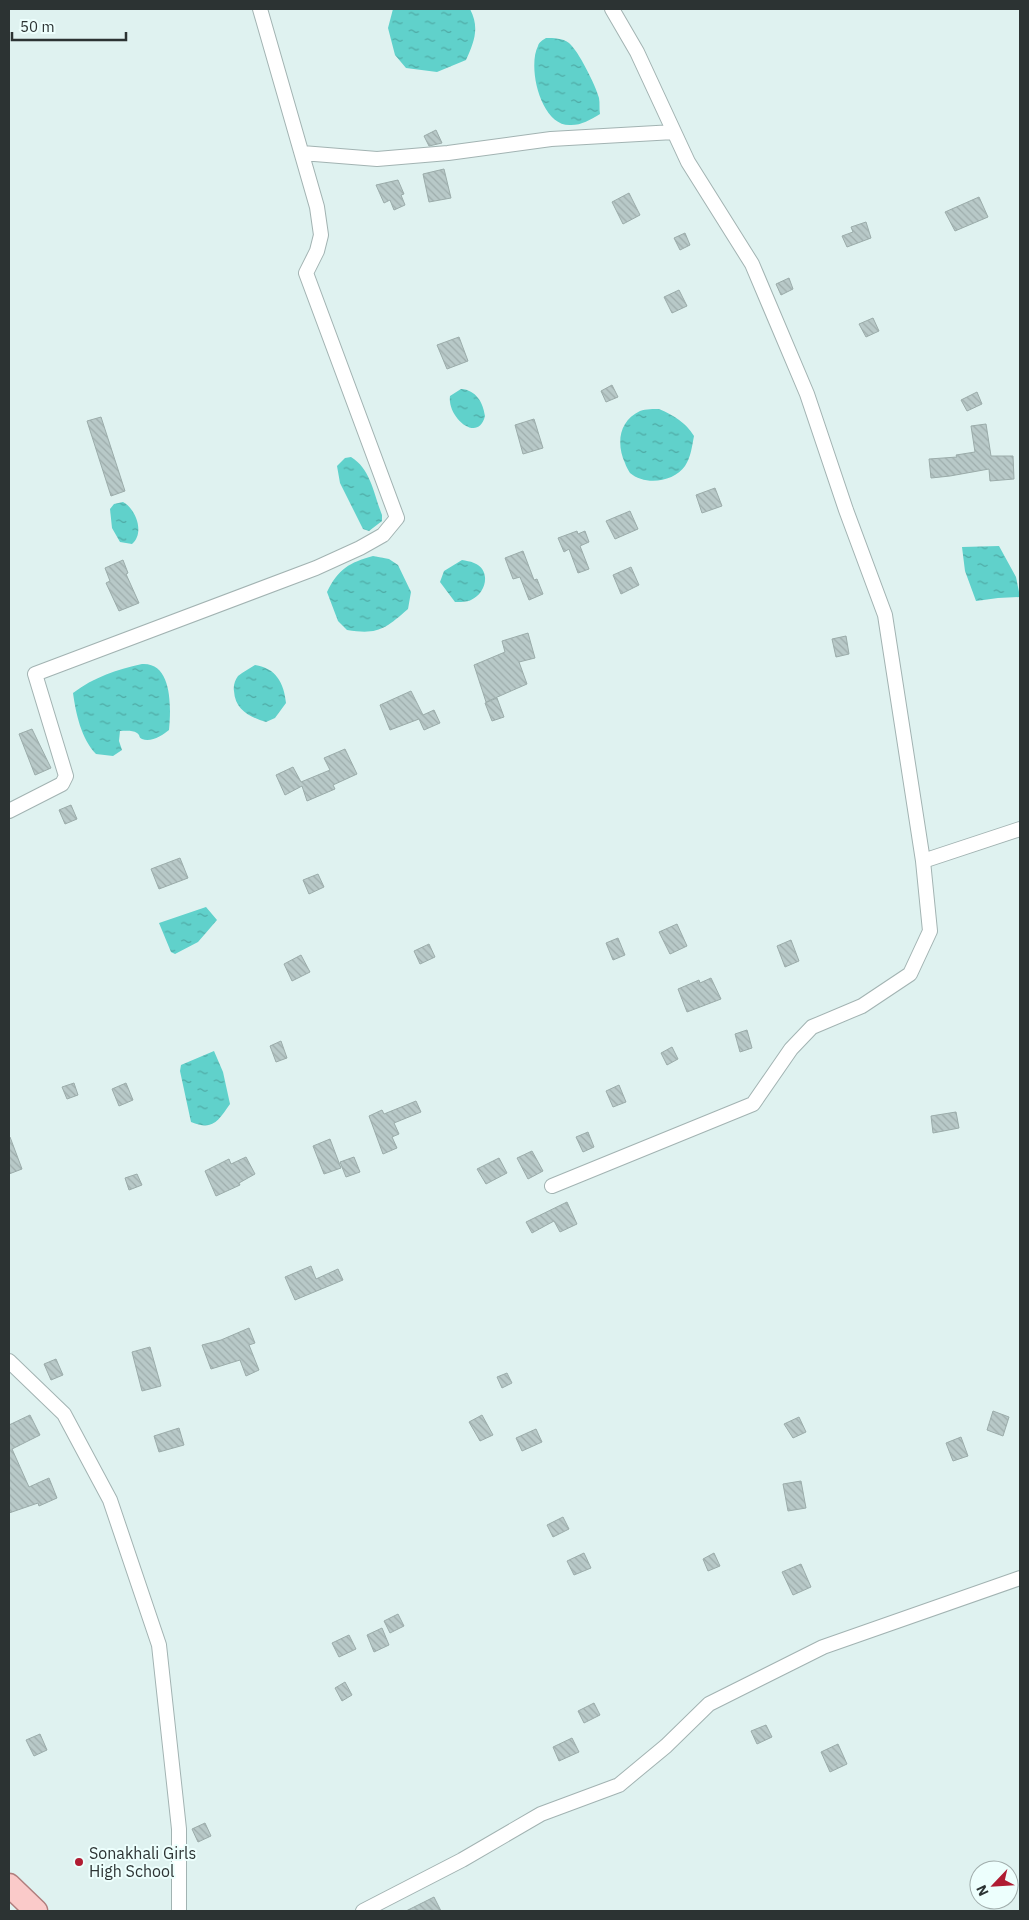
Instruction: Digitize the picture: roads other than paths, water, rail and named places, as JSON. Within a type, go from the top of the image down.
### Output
[{"type":"main road","points":[[9,1884],[36,1911]]},
{"type":"street","points":[[9,811],[62,784],[66,776],[34,674],[316,568],[383,535],[397,518],[306,273],[317,251],[322,235],[317,207],[260,9]]},
{"type":"street","points":[[552,1186],[753,1104],[791,1049],[812,1027],[862,1006],[910,974],[930,931],[923,861],[886,615],[846,510],[807,394],[752,264],[688,162],[637,52],[612,9]]},
{"type":"street","points":[[302,153],[377,159],[448,153],[551,139],[674,132]]},
{"type":"street","points":[[923,861],[1020,829]]},
{"type":"street","points":[[9,1361],[64,1414],[110,1500],[160,1645],[179,1829],[179,1911]]},
{"type":"street","points":[[363,1911],[462,1860],[541,1814],[619,1785],[666,1746],[709,1704],[823,1647],[1020,1578]]},
{"type":"water","points":[[393,9],[470,9],[475,22],[475,35],[466,60],[437,72],[406,68],[395,55],[388,28]]},
{"type":"water","points":[[546,38],[566,41],[573,47],[597,92],[600,114],[582,123],[571,125],[561,123],[544,106],[539,94],[534,67],[539,45]]},
{"type":"water","points":[[461,389],[475,394],[483,406],[485,416],[481,424],[476,428],[470,428],[464,424],[453,412],[450,396]]},
{"type":"water","points":[[659,409],[675,417],[687,427],[694,436],[692,448],[685,466],[674,476],[667,479],[643,480],[630,473],[626,467],[622,455],[621,433],[633,415],[642,410]]},
{"type":"water","points":[[351,457],[358,462],[367,475],[382,515],[382,521],[369,531],[363,529],[340,483],[337,466],[345,458]]},
{"type":"water","points":[[123,502],[132,510],[137,521],[138,534],[132,544],[120,542],[112,528],[110,509],[114,504]]},
{"type":"water","points":[[999,546],[1016,577],[1020,597],[976,601],[965,571],[962,547]]},
{"type":"water","points":[[373,556],[389,559],[398,565],[411,592],[408,609],[387,626],[380,629],[366,632],[347,630],[338,621],[327,592],[340,572],[357,561]]},
{"type":"water","points":[[462,560],[480,566],[485,576],[485,582],[476,597],[468,601],[455,602],[440,582],[444,571]]},
{"type":"water","points":[[142,664],[152,665],[165,678],[170,699],[169,730],[149,740],[140,738],[133,731],[120,731],[119,741],[122,750],[113,756],[96,754],[86,741],[73,693],[106,675]]},
{"type":"water","points":[[255,665],[274,673],[281,683],[285,696],[286,703],[275,718],[266,722],[244,712],[235,698],[234,687],[238,676]]},
{"type":"water","points":[[206,907],[217,920],[198,942],[175,954],[171,952],[159,923]]},
{"type":"water","points":[[214,1051],[223,1072],[230,1104],[214,1123],[198,1125],[191,1122],[180,1071],[181,1065]]},
{"type":"place","name":"Sonakhali Girls High School","points":[[79,1862]]}]
